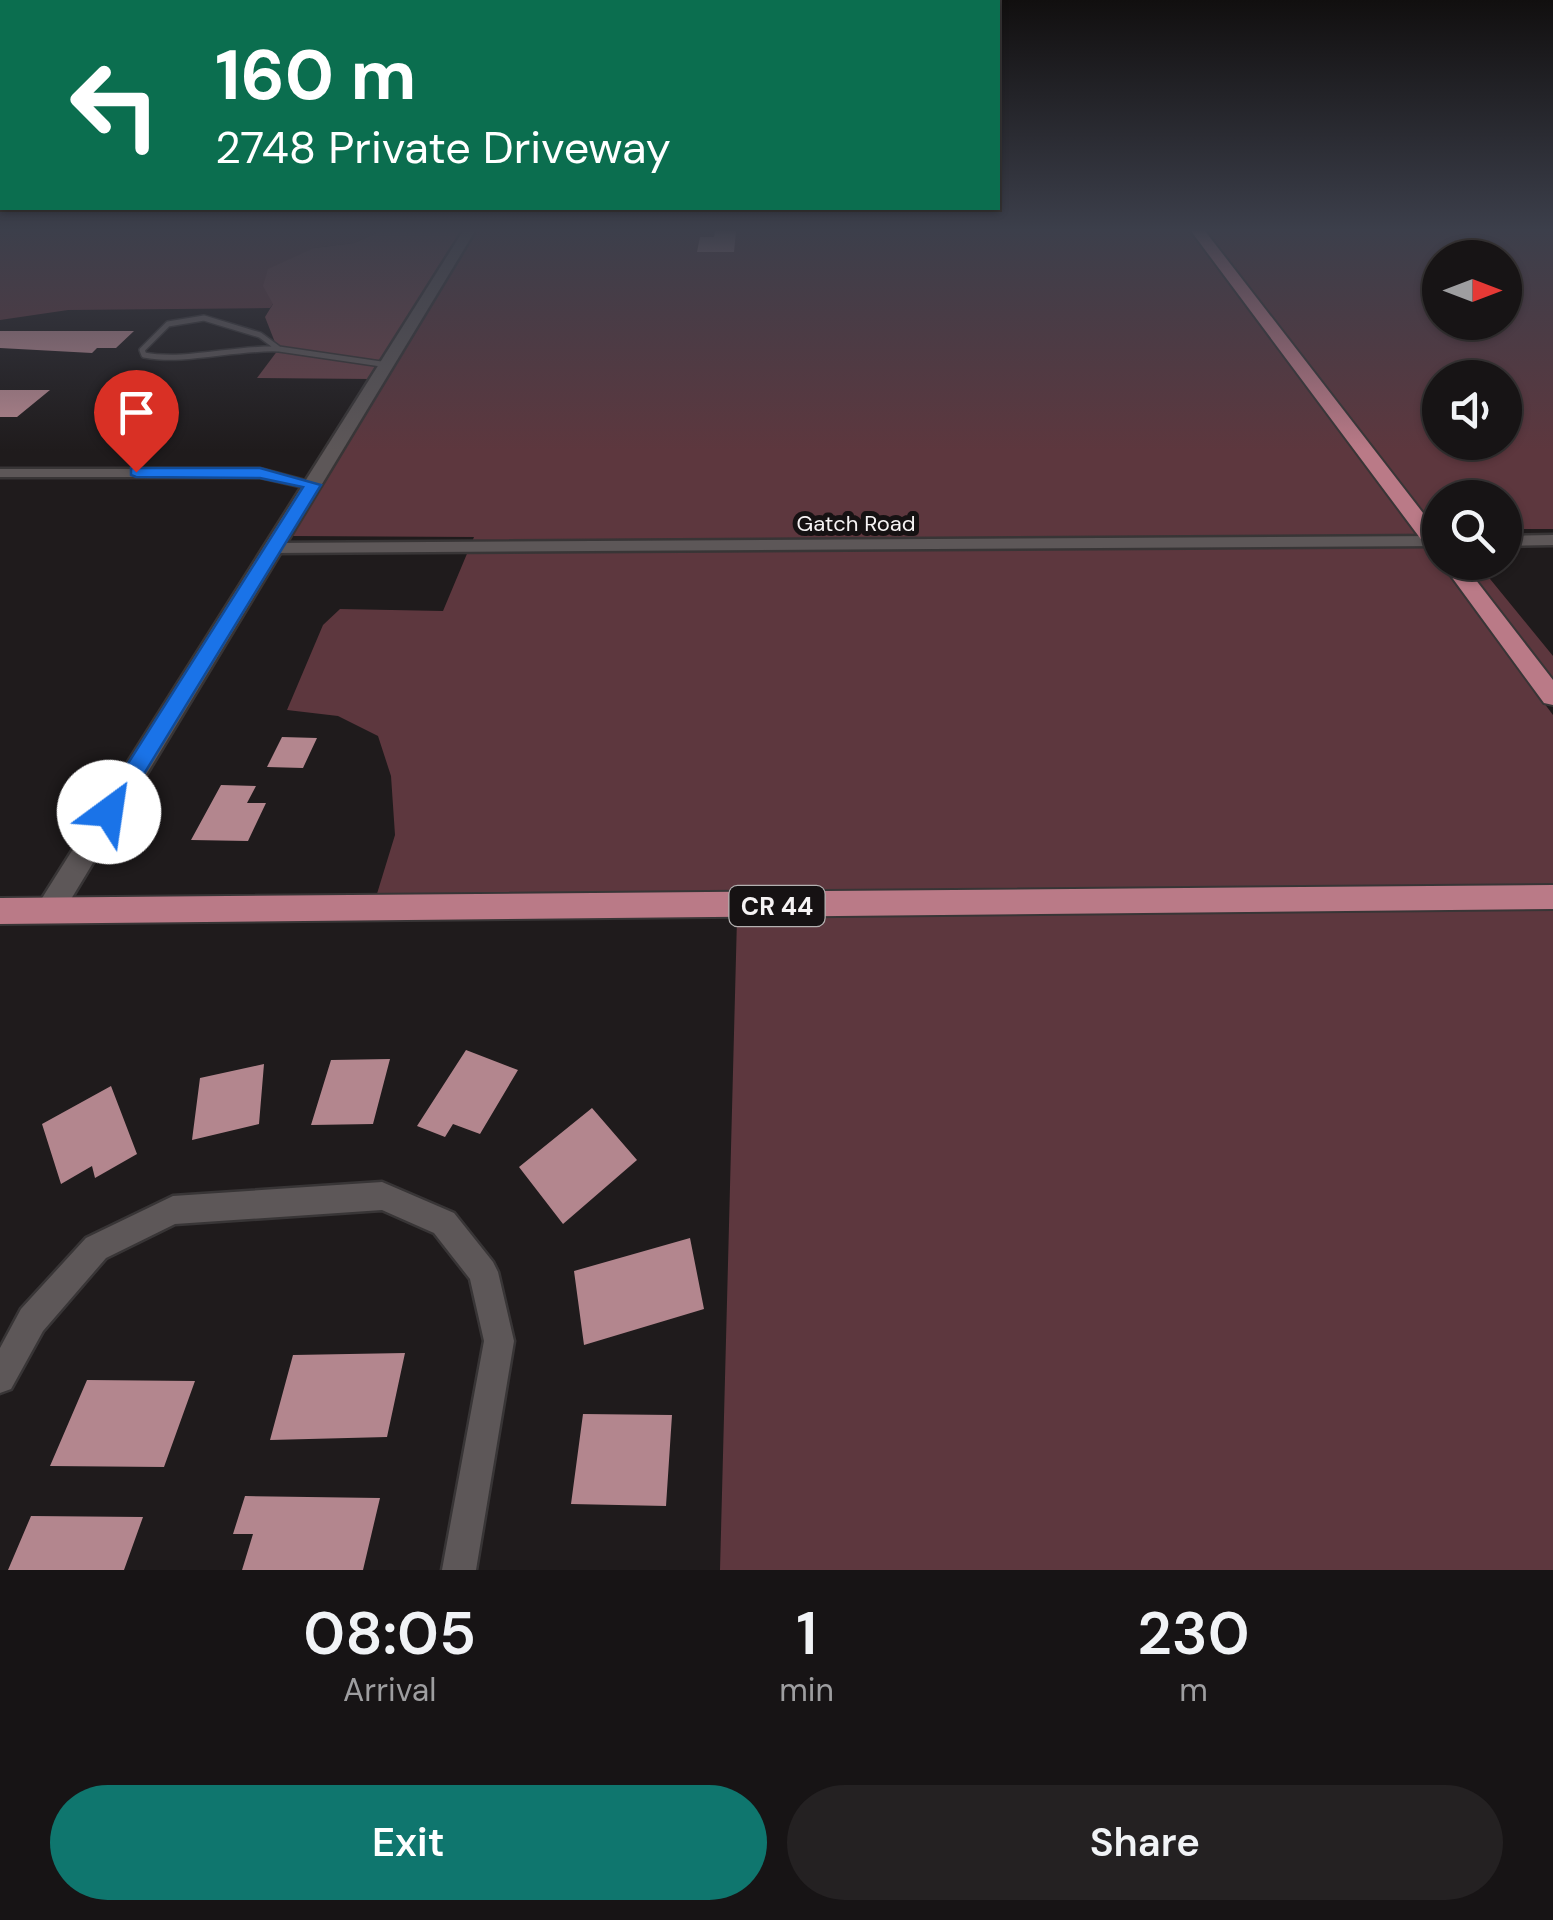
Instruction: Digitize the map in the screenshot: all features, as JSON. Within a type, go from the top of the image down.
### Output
[{"type":"main road","points":[[1254,304],[1422,523]]},
{"type":"main road","points":[[1464,580],[1553,697]]},
{"type":"main road","name":"CR 44","points":[[0,911],[1553,897]]},
{"type":"street","points":[[49,911],[425,304]]},
{"type":"street","points":[[0,473],[260,473],[313,485]]},
{"type":"street","points":[[1522,541],[1553,540]]},
{"type":"street","name":"Gatch Road","points":[[272,548],[1422,544]]},
{"type":"street","points":[[0,1378],[32,1320],[96,1248],[172,1210],[382,1196],[444,1223],[483,1272],[499,1341],[459,1570]]},
{"type":"lane","points":[[279,349],[260,336],[204,318],[168,324],[142,350],[144,355],[166,360],[240,346],[388,365]]},
{"type":"shaded area","points":[[0,304],[273,304],[270,308],[68,310],[0,320]]},
{"type":"shaded area","points":[[273,304],[417,304],[371,379],[257,378],[278,350],[265,317]]},
{"type":"shaded area","points":[[432,304],[1246,304],[1422,540],[1422,580],[1452,580],[1553,715],[1553,885],[376,897],[395,835],[391,776],[378,736],[338,716],[287,710],[323,625],[340,609],[443,611],[474,537],[291,536]]},
{"type":"shaded area","points":[[1262,304],[1422,304],[1422,340],[1522,340],[1522,304],[1553,304],[1553,529],[1522,529],[1522,480],[1422,480],[1422,512]]},
{"type":"shaded area","points":[[1475,580],[1491,580],[1553,656],[1553,680]]},
{"type":"shaded area","points":[[1553,909],[1553,1570],[720,1570],[737,918]]},
{"type":"building","points":[[0,331],[134,331],[116,348],[97,348],[92,353],[0,348]]},
{"type":"building","points":[[0,390],[50,390],[17,417],[0,417]]},
{"type":"building","points":[[282,737],[317,738],[303,768],[267,767]]},
{"type":"building","points":[[221,785],[256,786],[247,803],[266,803],[248,841],[191,840]]},
{"type":"building","points":[[466,1050],[518,1070],[480,1134],[453,1124],[445,1137],[417,1126]]},
{"type":"building","points":[[390,1059],[373,1124],[311,1125],[331,1060]]},
{"type":"building","points":[[264,1064],[259,1124],[192,1140],[200,1078]]},
{"type":"building","points":[[111,1086],[137,1154],[95,1178],[92,1166],[61,1184],[42,1124]]},
{"type":"building","points":[[592,1108],[637,1160],[563,1224],[519,1167]]},
{"type":"building","points":[[690,1238],[704,1309],[584,1345],[574,1271]]},
{"type":"building","points":[[405,1353],[387,1437],[270,1440],[293,1355]]},
{"type":"building","points":[[87,1380],[195,1381],[164,1467],[50,1466]]},
{"type":"building","points":[[583,1414],[672,1415],[666,1506],[571,1504]]},
{"type":"building","points":[[245,1496],[380,1498],[363,1570],[242,1570],[253,1534],[233,1534]]},
{"type":"building","points":[[31,1516],[143,1517],[124,1570],[8,1570]]},
{"type":"route","points":[[109,812],[313,485],[260,473],[136,472]]}]
